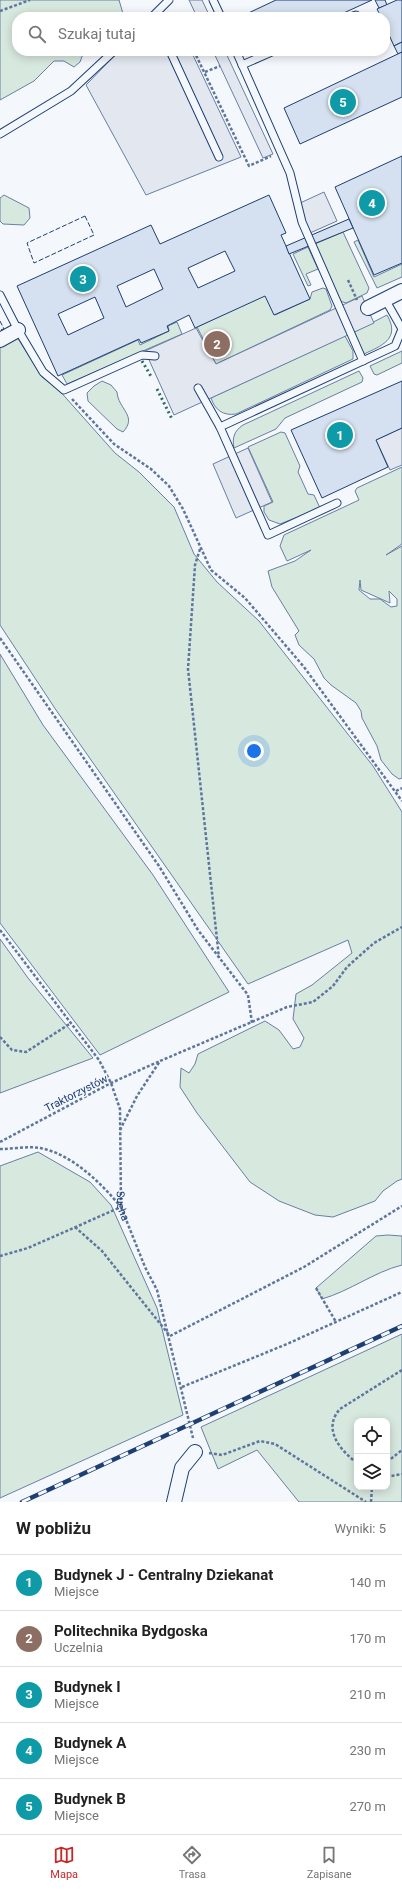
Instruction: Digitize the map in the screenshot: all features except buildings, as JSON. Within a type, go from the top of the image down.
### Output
[{"type":"street","points":[[364,306],[402,291]]},
{"type":"street","points":[[0,340],[18,330]]},
{"type":"street","points":[[174,1502],[182,1468],[195,1452]]},
{"type":"lane","points":[[157,12],[169,0]]},
{"type":"lane","points":[[213,0],[219,12]]},
{"type":"lane","points":[[0,134],[70,91],[108,56]]},
{"type":"lane","points":[[172,56],[219,157]]},
{"type":"lane","points":[[238,56],[290,173],[302,222],[363,361]]},
{"type":"lane","points":[[242,65],[263,56]]},
{"type":"lane","points":[[0,295],[18,330],[43,372],[64,390],[142,355],[155,356]]},
{"type":"lane","points":[[220,427],[395,346],[402,328],[384,299]]},
{"type":"lane","points":[[198,388],[220,427],[268,535],[337,504]]},
{"type":"path","points":[[0,11],[30,0]]},
{"type":"path","points":[[196,56],[249,166],[281,152]]},
{"type":"path","points":[[204,72],[220,66]]},
{"type":"path","points":[[348,280],[364,306]]},
{"type":"path","points":[[64,390],[114,444],[151,469],[169,486],[183,509],[200,549],[211,570],[245,598],[304,667],[402,800]]},
{"type":"path","points":[[200,549],[195,565],[188,669],[219,958]]},
{"type":"path","points":[[0,638],[159,866],[198,930],[248,994],[252,1023]]},
{"type":"path","points":[[396,791],[402,788]]},
{"type":"path","name":"Traktorzystów","points":[[0,1142],[111,1083],[160,1061],[287,1007],[313,1002],[333,986],[347,967],[374,943],[402,927]]},
{"type":"path","name":"Sucha","points":[[0,930],[99,1060],[111,1083],[120,1109],[121,1207],[145,1267],[157,1290],[170,1336],[191,1424],[195,1452]]},
{"type":"path","points":[[0,1037],[12,1050],[26,1052],[71,1023]]},
{"type":"path","points":[[120,1130],[137,1096],[160,1061]]},
{"type":"path","points":[[0,1149],[40,1148],[58,1154],[77,1166],[105,1189],[121,1207],[28,1248],[0,1256]]},
{"type":"path","points":[[75,1227],[102,1251],[170,1336],[304,1266],[402,1206]]},
{"type":"path","points":[[316,1288],[336,1322]]},
{"type":"path","points":[[182,1387],[288,1344],[402,1292]]},
{"type":"path","points":[[354,1461],[346,1455],[338,1445],[333,1434],[332,1425],[336,1414],[340,1409],[402,1370]]},
{"type":"path","points":[[195,1452],[222,1455],[260,1441],[275,1444],[366,1502]]},
{"type":"path","points":[[390,1460],[402,1450]]},
{"type":"path","points":[[390,1476],[402,1474]]},
{"type":"path","points":[[371,1502],[372,1490]]},
{"type":"shaded area","points":[[0,0],[119,0],[123,12],[12,12],[12,56],[82,56],[80,62],[74,67],[64,61],[54,61],[34,81],[0,100]]},
{"type":"shaded area","points":[[189,0],[202,0],[208,12],[195,12]]},
{"type":"shaded area","points":[[114,56],[193,56],[241,157],[146,195],[86,85]]},
{"type":"shaded area","points":[[215,56],[227,56],[273,154],[263,158]]},
{"type":"shaded area","points":[[324,192],[337,221],[310,233],[298,204]]},
{"type":"shaded area","points":[[4,195],[29,208],[30,218],[24,225],[3,224],[0,221],[0,198]]},
{"type":"shaded area","points":[[343,232],[369,288],[367,293],[346,303],[340,301],[315,244]]},
{"type":"shaded area","points":[[358,240],[374,277],[402,264],[402,277],[377,288],[354,242]]},
{"type":"shaded area","points":[[308,247],[318,269],[306,274],[311,285],[308,286],[293,254]]},
{"type":"shaded area","points":[[323,288],[326,289],[332,306],[330,310],[216,364],[197,327],[266,294],[275,315],[310,299],[312,292]]},
{"type":"shaded area","points":[[362,296],[374,323],[174,415],[145,351],[196,328],[216,364]]},
{"type":"shaded area","points":[[387,315],[391,323],[392,330],[390,336],[377,348],[364,354],[354,332]]},
{"type":"shaded area","points":[[177,322],[182,334],[67,384],[62,375],[138,340],[140,345],[169,331],[168,326]]},
{"type":"shaded area","points":[[345,336],[353,351],[353,359],[236,414],[223,413],[217,409],[211,398]]},
{"type":"shaded area","points":[[17,337],[42,377],[58,389],[115,453],[139,472],[174,507],[194,554],[217,582],[259,621],[373,766],[402,812],[402,1179],[383,1191],[375,1201],[333,1217],[315,1215],[279,1201],[250,1182],[197,1113],[180,1087],[181,1068],[189,1073],[195,1064],[198,1054],[265,1021],[279,1030],[293,1049],[300,1047],[304,1038],[293,1019],[296,994],[312,985],[352,953],[348,940],[248,984],[56,710],[0,625],[0,346]]},
{"type":"shaded area","points":[[402,351],[402,363],[377,375],[374,374],[370,366]]},
{"type":"shaded area","points":[[359,371],[363,378],[362,382],[285,418],[276,429],[234,448],[234,435],[243,425]]},
{"type":"shaded area","points":[[102,381],[111,385],[117,392],[120,403],[126,412],[129,421],[123,432],[117,429],[88,401],[87,393]]},
{"type":"shaded area","points":[[402,428],[402,465],[390,470],[376,440]]},
{"type":"shaded area","points":[[281,432],[285,433],[300,466],[298,472],[308,494],[314,495],[320,508],[280,524],[269,520],[264,512],[264,506],[273,502],[248,447]]},
{"type":"shaded area","points":[[248,448],[272,502],[236,518],[213,464]]},
{"type":"shaded area","points":[[402,467],[402,544],[386,555],[402,546],[402,778],[399,779],[392,774],[381,760],[377,746],[356,703],[331,685],[324,678],[314,659],[299,645],[295,635],[299,631],[272,587],[268,571],[295,561],[311,550],[287,561],[280,546],[284,535],[359,500],[355,491],[357,488]],"holes":[[[360,580],[361,590],[390,603],[389,591],[397,599],[397,606],[391,607],[380,599],[370,599],[359,590]]]},
{"type":"shaded area","points":[[0,654],[43,725],[153,875],[229,992],[100,1055],[0,923]]},
{"type":"shaded area","points":[[0,939],[28,978],[93,1058],[0,1093]]},
{"type":"shaded area","points":[[38,1152],[90,1182],[111,1205],[157,1308],[183,1415],[0,1498],[0,1166]]},
{"type":"shaded area","points":[[376,1236],[402,1236],[402,1265],[382,1272],[332,1296],[322,1299],[316,1288]]},
{"type":"shaded area","points":[[402,1334],[402,1502],[299,1502],[257,1450],[218,1469],[201,1427]]},
{"type":"railway","points":[[22,1502],[402,1326]]},
{"type":"hedge","points":[[142,361],[152,378]]},
{"type":"hedge","points":[[157,389],[172,419]]},
{"type":"fence","points":[[85,216],[94,235],[34,263],[27,243],[85,216]]},
{"type":"fence","points":[[0,321],[4,329],[0,330]]},
{"type":"place","name":"Budynek B","points":[[343,102]]},
{"type":"place","name":"Budynek A","points":[[372,203]]},
{"type":"place","name":"Budynek I","points":[[83,279]]},
{"type":"place","name":"Politechnika Bydgoska","points":[[217,344]]},
{"type":"place","name":"Budynek J - Centralny Dziekanat","points":[[340,435]]}]
